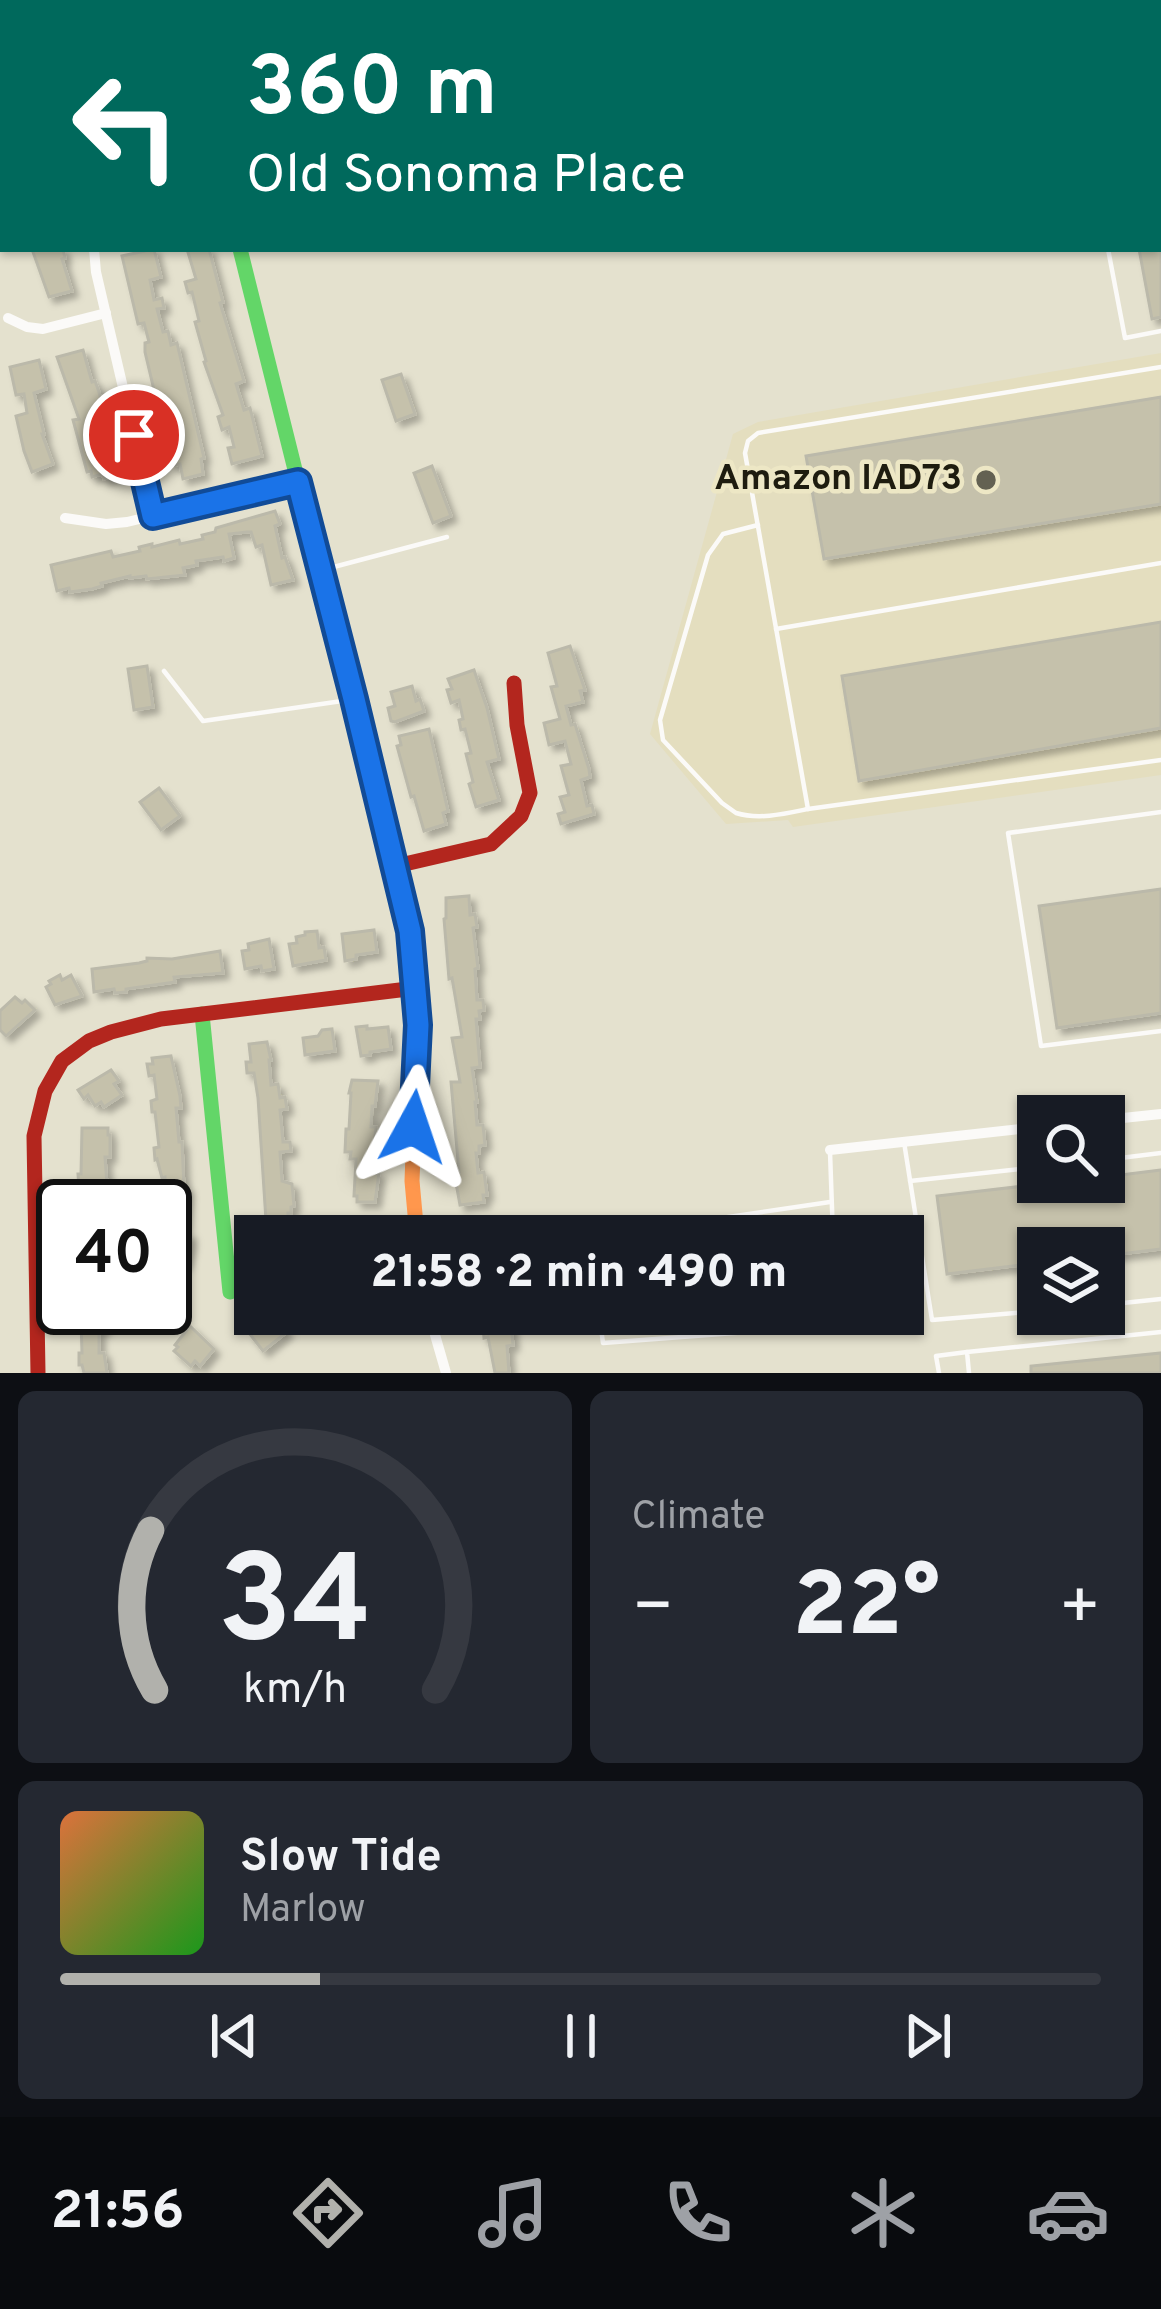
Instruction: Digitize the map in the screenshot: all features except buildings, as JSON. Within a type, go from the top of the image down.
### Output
[{"type":"street","points":[[94,252],[153,516]]},
{"type":"street","points":[[241,252],[410,931],[418,1046],[412,1181],[415,1215]]},
{"type":"street","points":[[8,318],[43,329],[106,313]]},
{"type":"street","points":[[65,518],[106,524],[298,482]]},
{"type":"street","points":[[396,866],[490,844],[521,816],[530,793],[514,683]]},
{"type":"street","points":[[38,1373],[34,1136],[50,1076],[71,1053],[128,1027],[416,988]]},
{"type":"street","points":[[202,1014],[230,1292]]},
{"type":"street","points":[[1125,1118],[1161,1114]]},
{"type":"street","points":[[830,1150],[1017,1129]]},
{"type":"street","points":[[435,1335],[446,1373]]},
{"type":"lane","points":[[1109,252],[1125,338],[1161,332]]},
{"type":"lane","points":[[808,809],[745,453],[748,441],[758,433],[1161,368]]},
{"type":"lane","points":[[758,525],[723,534],[708,556],[660,720],[660,734],[681,761],[736,813],[771,816],[1161,760]]},
{"type":"lane","points":[[320,571],[447,537]]},
{"type":"lane","points":[[776,629],[1161,563]]},
{"type":"lane","points":[[164,671],[203,721],[354,699]]},
{"type":"lane","points":[[1161,812],[1008,833],[1041,1046],[1161,1031]]},
{"type":"lane","points":[[904,1142],[932,1320],[1017,1313]]},
{"type":"lane","points":[[830,1150],[831,1215]]},
{"type":"lane","points":[[1125,1158],[1161,1154]]},
{"type":"lane","points":[[910,1181],[1017,1169]]},
{"type":"lane","points":[[742,1215],[830,1202]]},
{"type":"lane","points":[[1125,1302],[1161,1299]]},
{"type":"lane","points":[[939,1373],[936,1356],[1161,1332]]},
{"type":"lane","points":[[602,1335],[603,1343],[703,1335]]},
{"type":"lane","points":[[967,1352],[970,1373]]},
{"type":"shaded area","points":[[1161,353],[1161,775],[793,827],[788,820],[726,824],[650,734],[733,434],[758,422]]},
{"type":"traffic: fast","points":[[241,252],[410,931],[418,1025],[416,1075]]},
{"type":"traffic: fast","points":[[202,1014],[230,1292]]},
{"type":"traffic: slow","points":[[415,1215],[416,1075]]},
{"type":"traffic: jam","points":[[396,866],[491,844],[521,816],[530,793],[514,683]]},
{"type":"traffic: jam","points":[[38,1373],[34,1136],[45,1091],[62,1061],[89,1041],[161,1019],[416,988]]},
{"type":"place","name":"Amazon IAD73","points":[[986,480]]},
{"type":"route","points":[[134,435],[153,516],[298,482],[410,931],[418,1025],[413,1127]]}]
